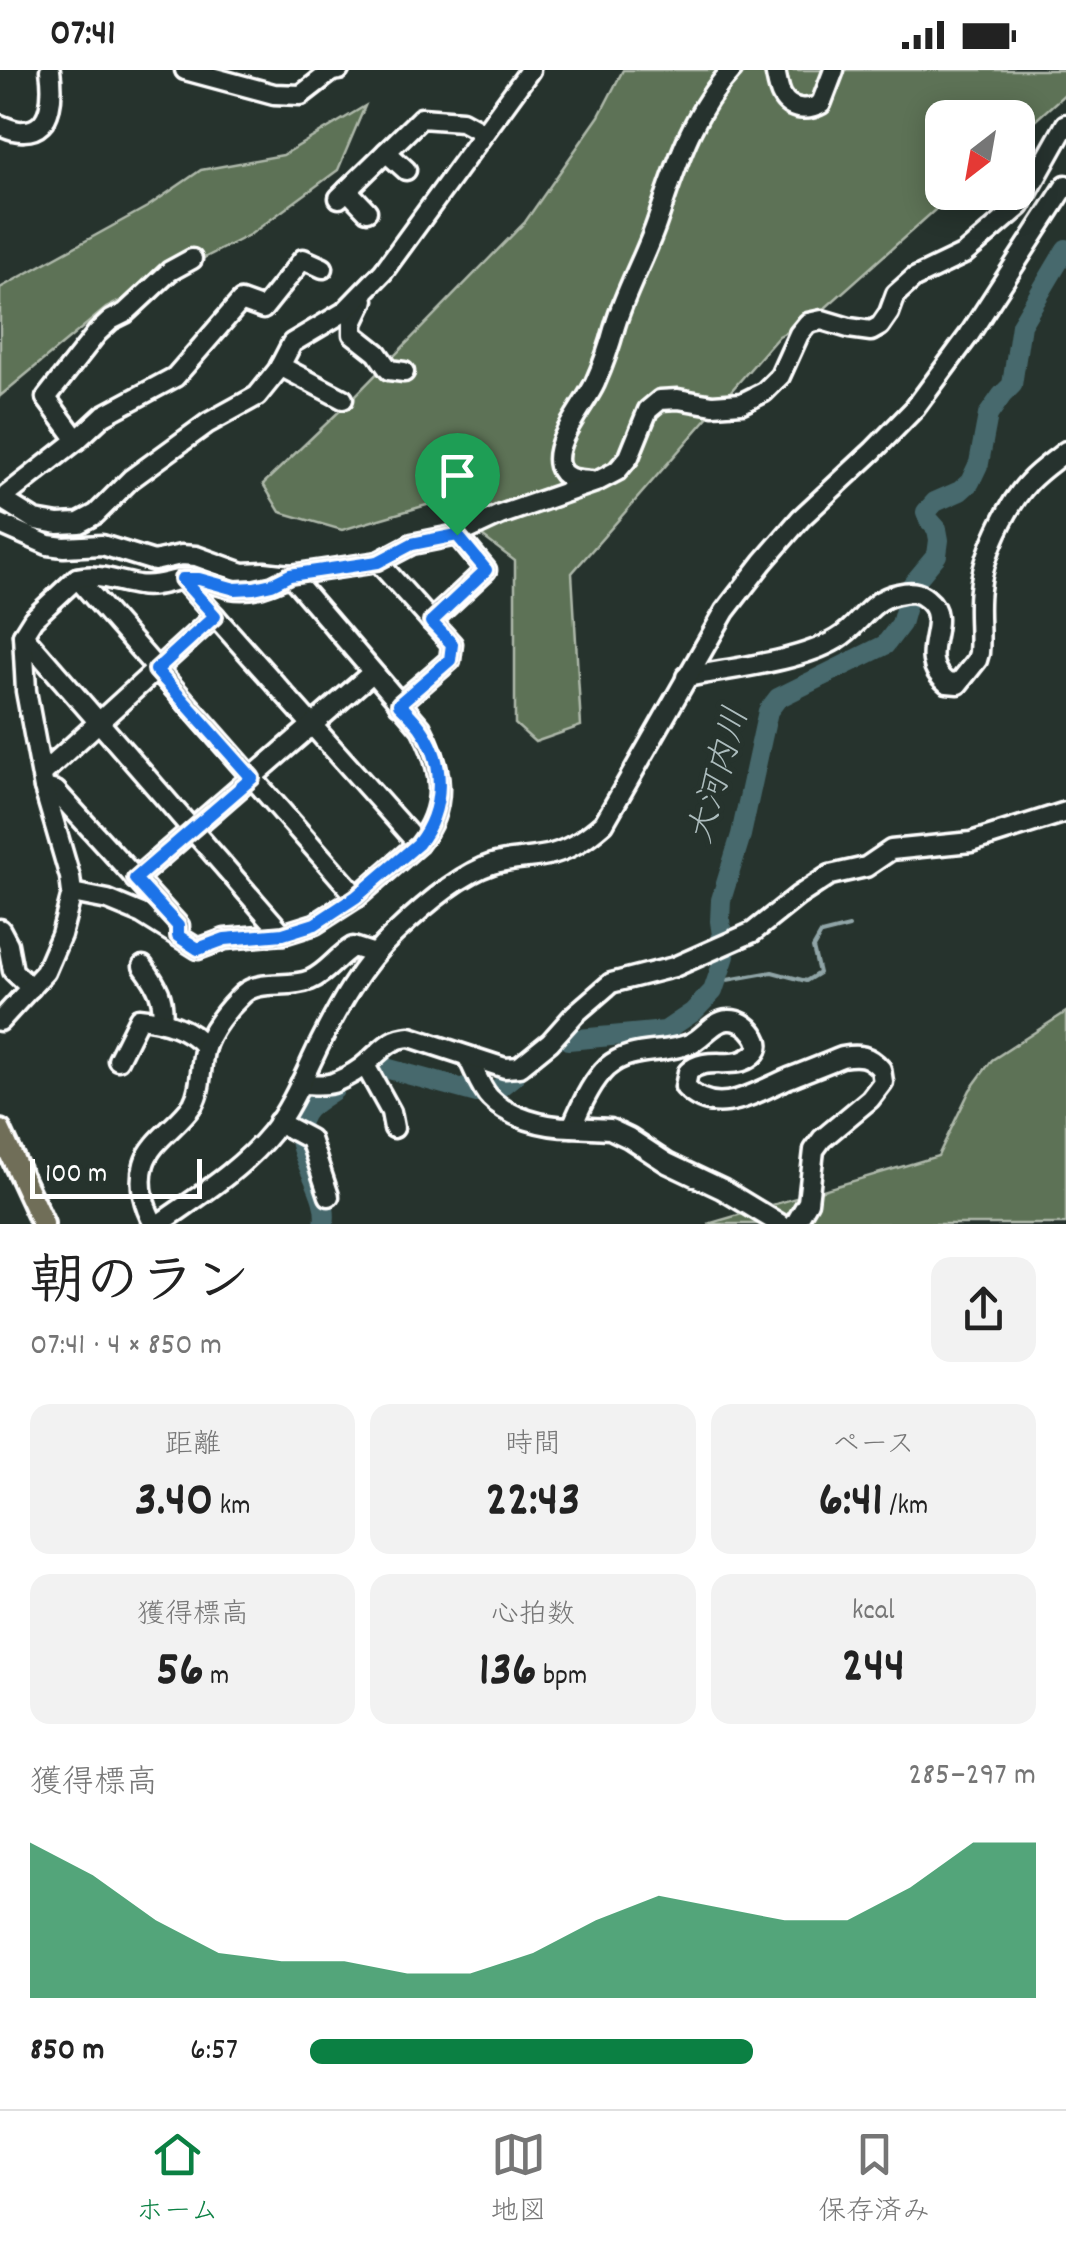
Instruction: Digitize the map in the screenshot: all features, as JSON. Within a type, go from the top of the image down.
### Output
[{"type":"main road","points":[[0,1131],[43,1224]]},
{"type":"street","points":[[0,125],[22,132],[39,128],[53,90],[50,70]]},
{"type":"street","points":[[185,70],[274,94],[301,95],[340,70]]},
{"type":"street","points":[[323,268],[303,259],[263,309],[241,301],[175,377],[104,415],[1,498],[35,520],[79,523],[96,514],[131,479],[208,423],[257,396],[292,342],[344,312],[373,282],[530,70]]},
{"type":"street","points":[[596,482],[564,474],[558,452],[595,384],[684,144],[705,105],[732,70]]},
{"type":"street","points":[[775,70],[781,96],[807,110],[822,104],[834,70]]},
{"type":"street","points":[[367,211],[343,194],[421,118],[462,121],[484,134]]},
{"type":"street","points":[[0,524],[64,548],[102,545],[154,562],[196,556],[243,573],[290,575],[378,562],[412,544],[457,535],[617,471],[629,457],[648,410],[660,400],[742,404],[764,392],[780,376],[808,323],[822,320],[871,331],[880,326],[896,294],[914,278],[964,254],[1020,206],[1066,124]]},
{"type":"street","points":[[386,152],[406,170]]},
{"type":"street","points":[[293,1129],[300,1084],[356,978],[374,954],[465,877],[493,863],[551,854],[577,844],[604,824],[726,611],[801,518],[898,427],[941,376],[1066,185]]},
{"type":"street","points":[[76,440],[46,398],[97,333],[170,271],[192,259]]},
{"type":"street","points":[[373,282],[353,323],[353,334],[377,353],[389,370],[404,372]]},
{"type":"street","points":[[280,366],[343,399]]},
{"type":"street","points":[[686,678],[812,652],[842,637],[882,598],[906,592],[925,596],[934,605],[938,624],[932,658],[934,670],[947,683],[958,684],[979,653],[980,589],[984,564],[997,533],[1030,481],[1066,452]]},
{"type":"street","points":[[431,622],[486,570],[457,535]]},
{"type":"street","points":[[378,562],[452,644],[450,660],[399,704]]},
{"type":"street","points":[[0,1021],[45,972],[54,955],[72,893],[43,781],[26,691],[23,635],[32,619],[77,578],[86,576],[142,586],[199,579],[235,589],[272,584],[290,575]]},
{"type":"street","points":[[72,893],[108,900],[142,914],[198,949],[225,939],[283,934],[315,924],[356,897],[418,844],[432,821],[440,791],[434,752],[421,728],[290,575]]},
{"type":"street","points":[[77,578],[356,897]]},
{"type":"street","points":[[182,579],[418,844]]},
{"type":"street","points":[[43,781],[99,722],[215,616]]},
{"type":"street","points":[[23,635],[283,934]]},
{"type":"street","points":[[135,879],[372,672]]},
{"type":"street","points":[[43,781],[56,790],[178,926],[178,936]]},
{"type":"street","points":[[300,1084],[328,1084],[365,1065],[391,1040],[400,1037],[505,1068],[519,1067],[610,983],[674,968],[723,946],[763,926],[798,896],[830,876],[866,867],[891,850],[971,842],[1066,812]]},
{"type":"street","points":[[0,929],[14,972],[30,988]]},
{"type":"street","points":[[293,1129],[252,1153],[216,1184],[156,1224],[145,1208],[143,1165],[189,1110],[196,1098],[205,1047],[218,1024],[245,992],[256,985],[292,986],[311,980],[353,947],[374,954]]},
{"type":"street","points":[[143,966],[160,990],[162,1022]]},
{"type":"street","points":[[118,1060],[139,1018],[192,1034],[205,1047]]},
{"type":"street","points":[[572,1127],[599,1076],[610,1064],[626,1055],[686,1046],[730,1019],[754,1034],[758,1048],[739,1063],[702,1062],[688,1072],[685,1087],[711,1103],[756,1094],[842,1057],[866,1056],[881,1069],[883,1082],[814,1150],[808,1202],[795,1224]]},
{"type":"street","points":[[467,1056],[487,1094],[519,1117],[550,1127],[610,1129],[780,1224]]},
{"type":"street","points":[[365,1065],[392,1112],[394,1128]]},
{"type":"street","points":[[293,1129],[310,1139],[328,1196]]},
{"type":"green space","points":[[623,70],[1066,70],[1066,93],[1035,121],[1035,100],[925,100],[925,210],[935,210],[814,318],[779,336],[572,573],[581,726],[535,742],[515,724],[515,561],[437,502],[342,530],[280,512],[263,484],[525,222],[599,116]]},
{"type":"green space","points":[[365,106],[338,170],[251,234],[106,308],[0,396],[0,288],[147,207],[201,170],[283,155]]},
{"type":"green space","points":[[1066,1012],[1066,1224],[708,1224],[938,1156],[970,1090],[992,1060]]},
{"type":"waterway","name":"大河内川","points":[[568,1040],[665,1031],[693,1012],[713,991],[725,956],[721,900],[741,835],[768,711],[778,698],[885,645],[901,624],[912,585],[937,555],[937,529],[926,512],[935,502],[970,482],[979,463],[988,415],[1012,385],[1021,325],[1066,249]]},
{"type":"waterway","points":[[713,991],[727,980],[772,972],[806,981],[819,973],[813,948],[821,934],[849,927]]},
{"type":"waterway","name":"大河内川","points":[[378,1066],[477,1093],[494,1092],[515,1075]]},
{"type":"waterway","name":"大河内川","points":[[324,1224],[321,1195],[299,1135],[308,1109],[334,1090]]},
{"type":"route","points":[[457,535],[486,570],[431,622],[452,644],[450,660],[399,704],[421,728],[434,752],[440,791],[425,835],[356,897],[315,924],[283,934],[225,939],[198,949],[178,936],[178,926],[135,879],[252,778],[156,670],[215,616],[182,579],[199,579],[235,589],[254,588],[290,575],[378,562],[412,544],[457,535]]}]
